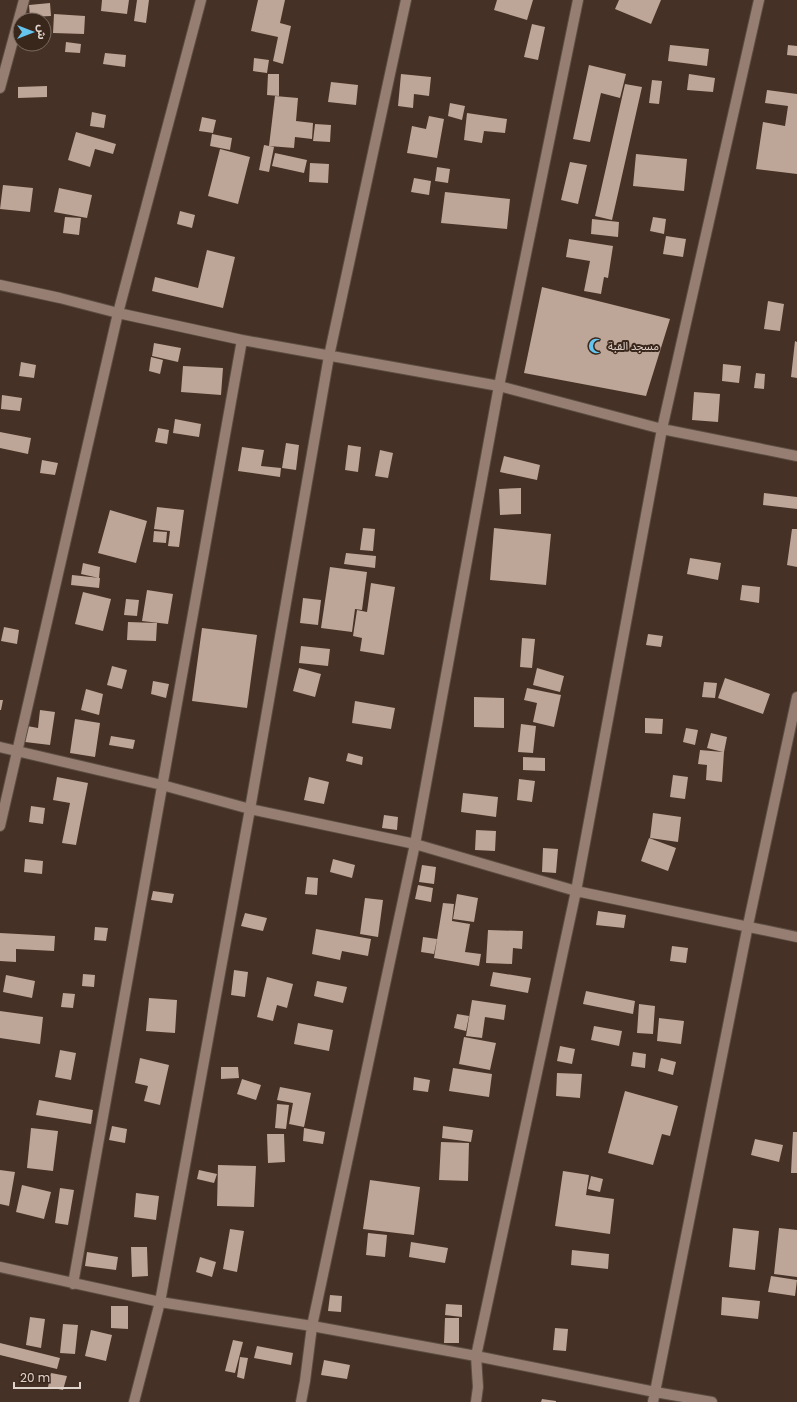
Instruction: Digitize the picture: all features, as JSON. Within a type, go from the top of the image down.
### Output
[{"type":"street","points":[[0,88],[24,0]]},
{"type":"street","points":[[0,826],[118,313],[201,0]]},
{"type":"street","points":[[134,1402],[160,1302],[250,809],[329,356],[406,0]]},
{"type":"street","points":[[301,1402],[306,1382],[312,1326],[416,844],[499,386],[578,0]]},
{"type":"street","points":[[476,1402],[478,1387],[476,1356],[576,891],[662,428],[759,0]]},
{"type":"street","points":[[0,285],[242,340],[499,386],[662,428],[797,456]]},
{"type":"street","points":[[74,1284],[242,340]]},
{"type":"street","points":[[654,1397],[748,925],[797,697]]},
{"type":"street","points":[[0,748],[162,785],[250,809],[416,844],[576,891],[748,925],[797,937]]},
{"type":"street","points":[[0,1267],[160,1302],[312,1326],[476,1356],[654,1397],[712,1402]]},
{"type":"building","points":[[102,0],[129,0],[127,14],[101,11]]},
{"type":"building","points":[[137,0],[149,0],[146,23],[134,21]]},
{"type":"building","points":[[258,0],[285,0],[280,23],[291,26],[283,64],[273,61],[278,37],[251,31]]},
{"type":"building","points":[[497,0],[533,0],[527,20],[494,10]]},
{"type":"building","points":[[619,0],[661,0],[651,24],[615,9]]},
{"type":"building","points":[[50,3],[51,12],[30,12],[29,5]]},
{"type":"building","points":[[54,14],[85,16],[84,34],[53,33]]},
{"type":"building","points":[[532,24],[545,27],[538,60],[524,57]]},
{"type":"building","points":[[66,42],[81,44],[80,53],[65,52]]},
{"type":"building","points":[[670,45],[709,49],[707,66],[668,61]]},
{"type":"building","points":[[788,45],[797,46],[797,56],[787,55]]},
{"type":"building","points":[[105,53],[126,55],[125,67],[103,64]]},
{"type":"building","points":[[254,58],[269,60],[267,73],[253,71]]},
{"type":"building","points":[[589,65],[626,74],[620,98],[601,93],[590,142],[573,139]]},
{"type":"building","points":[[268,74],[279,74],[279,96],[267,95]]},
{"type":"building","points":[[401,74],[431,77],[429,96],[414,94],[413,108],[398,106]]},
{"type":"building","points":[[689,74],[715,78],[713,92],[687,90]]},
{"type":"building","points":[[652,80],[662,81],[659,104],[649,103]]},
{"type":"building","points":[[331,82],[358,85],[356,105],[328,102]]},
{"type":"building","points":[[625,84],[642,87],[612,220],[595,216]]},
{"type":"building","points":[[47,86],[47,97],[18,98],[18,87]]},
{"type":"building","points":[[767,90],[797,94],[797,174],[756,169],[763,122],[785,126],[788,106],[765,103]]},
{"type":"building","points":[[275,96],[298,98],[296,121],[313,123],[312,139],[295,137],[294,148],[269,146]]},
{"type":"building","points":[[450,103],[465,106],[462,120],[448,116]]},
{"type":"building","points":[[92,112],[106,115],[104,128],[90,126]]},
{"type":"building","points":[[467,113],[507,119],[505,133],[484,131],[482,143],[464,140]]},
{"type":"building","points":[[429,116],[444,119],[437,158],[407,153],[412,126],[426,129]]},
{"type":"building","points":[[202,117],[216,120],[213,133],[199,131]]},
{"type":"building","points":[[315,124],[331,125],[330,142],[313,141]]},
{"type":"building","points":[[76,132],[116,144],[113,154],[95,149],[90,167],[68,160]]},
{"type":"building","points":[[212,134],[232,138],[230,150],[210,146]]},
{"type":"building","points":[[264,145],[274,147],[269,172],[259,170]]},
{"type":"building","points":[[220,149],[250,157],[238,204],[208,196]]},
{"type":"building","points":[[275,153],[307,160],[304,173],[272,166]]},
{"type":"building","points":[[636,154],[687,159],[684,191],[633,186]]},
{"type":"building","points":[[570,162],[587,165],[578,204],[561,200]]},
{"type":"building","points":[[310,163],[329,164],[328,183],[309,182]]},
{"type":"building","points":[[437,167],[450,169],[448,183],[435,181]]},
{"type":"building","points":[[414,178],[431,181],[429,195],[411,192]]},
{"type":"building","points":[[3,185],[33,188],[30,212],[0,209]]},
{"type":"building","points":[[59,188],[92,195],[87,218],[54,212]]},
{"type":"building","points":[[445,192],[510,199],[507,229],[441,223]]},
{"type":"building","points":[[180,211],[195,215],[192,228],[177,224]]},
{"type":"building","points":[[65,217],[81,218],[79,235],[63,233]]},
{"type":"building","points":[[653,217],[666,219],[664,234],[650,231]]},
{"type":"building","points":[[592,219],[619,222],[618,237],[591,234]]},
{"type":"building","points":[[666,236],[686,239],[683,257],[663,254]]},
{"type":"building","points":[[569,239],[613,246],[608,278],[604,277],[601,294],[584,291],[590,261],[566,257]]},
{"type":"building","points":[[207,250],[235,257],[223,308],[152,291],[155,277],[198,288]]},
{"type":"building","name":"مسجد القبة","points":[[542,287],[670,319],[646,396],[524,373]]},
{"type":"building","points":[[768,301],[784,304],[780,331],[764,329]]},
{"type":"building","points":[[795,341],[797,342],[797,378],[791,377]]},
{"type":"building","points":[[154,343],[181,348],[178,362],[152,356]]},
{"type":"building","points":[[151,357],[163,360],[160,374],[149,371]]},
{"type":"building","points":[[21,362],[36,365],[34,378],[19,376]]},
{"type":"building","points":[[723,364],[741,366],[739,383],[722,381]]},
{"type":"building","points":[[183,366],[223,368],[221,395],[181,392]]},
{"type":"building","points":[[756,373],[765,374],[764,389],[754,388]]},
{"type":"building","points":[[694,392],[720,394],[718,422],[692,420]]},
{"type":"building","points":[[2,395],[22,398],[20,411],[1,409]]},
{"type":"building","points":[[175,419],[201,424],[199,437],[173,433]]},
{"type":"building","points":[[158,428],[169,430],[167,444],[155,442]]},
{"type":"building","points":[[0,432],[31,438],[28,454],[0,448]]},
{"type":"building","points":[[286,443],[299,445],[296,470],[282,468]]},
{"type":"building","points":[[348,445],[361,447],[358,472],[345,470]]},
{"type":"building","points":[[242,447],[264,450],[261,466],[281,468],[280,477],[238,471]]},
{"type":"building","points":[[380,450],[393,453],[388,478],[375,476]]},
{"type":"building","points":[[504,456],[540,465],[537,480],[500,472]]},
{"type":"building","points":[[42,460],[58,463],[55,475],[40,473]]},
{"type":"building","points":[[521,488],[521,514],[500,515],[499,489]]},
{"type":"building","points":[[764,493],[797,497],[797,509],[763,505]]},
{"type":"building","points":[[157,507],[184,510],[179,547],[168,546],[170,531],[154,529]]},
{"type":"building","points":[[110,510],[147,521],[136,563],[98,553]]},
{"type":"building","points":[[363,528],[375,529],[373,551],[360,550]]},
{"type":"building","points":[[494,528],[551,534],[546,585],[490,580]]},
{"type":"building","points":[[792,529],[797,529],[797,567],[787,565]]},
{"type":"building","points":[[154,531],[167,532],[166,543],[153,542]]},
{"type":"building","points":[[346,553],[376,556],[375,568],[344,564]]},
{"type":"building","points":[[690,558],[721,563],[718,580],[687,574]]},
{"type":"building","points":[[83,563],[100,567],[99,578],[81,574]]},
{"type":"building","points":[[330,567],[367,572],[362,610],[355,609],[352,632],[321,628]]},
{"type":"building","points":[[72,575],[100,578],[99,588],[71,585]]},
{"type":"building","points":[[371,583],[395,587],[384,655],[360,651],[362,638],[353,636],[357,610],[367,612]]},
{"type":"building","points":[[742,585],[760,587],[759,603],[740,600]]},
{"type":"building","points":[[147,590],[173,594],[168,624],[142,621]]},
{"type":"building","points":[[83,592],[111,599],[103,631],[75,624]]},
{"type":"building","points":[[303,598],[321,600],[318,625],[300,623]]},
{"type":"building","points":[[126,599],[139,600],[137,616],[124,615]]},
{"type":"building","points":[[128,622],[157,623],[156,641],[127,640]]},
{"type":"building","points":[[4,627],[19,630],[17,644],[1,641]]},
{"type":"building","points":[[202,628],[257,635],[247,708],[192,701]]},
{"type":"building","points":[[648,634],[663,636],[661,647],[646,645]]},
{"type":"building","points":[[522,638],[535,639],[532,668],[520,667]]},
{"type":"building","points":[[301,646],[330,649],[328,666],[299,663]]},
{"type":"building","points":[[112,666],[127,670],[122,689],[107,685]]},
{"type":"building","points":[[299,668],[321,674],[315,697],[293,691]]},
{"type":"building","points":[[537,668],[564,676],[560,692],[533,685]]},
{"type":"building","points":[[725,678],[770,694],[763,714],[718,698]]},
{"type":"building","points":[[153,681],[169,684],[166,698],[151,694]]},
{"type":"building","points":[[704,682],[717,683],[715,698],[702,697]]},
{"type":"building","points":[[527,688],[561,695],[554,727],[533,722],[537,703],[524,700]]},
{"type":"building","points":[[86,689],[103,694],[99,715],[81,710]]},
{"type":"building","points":[[474,697],[504,698],[504,728],[474,727]]},
{"type":"building","points":[[0,700],[3,700],[1,710],[0,710]]},
{"type":"building","points":[[355,701],[395,708],[391,729],[352,723]]},
{"type":"building","points":[[40,710],[55,712],[50,745],[25,742],[27,726],[38,728]]},
{"type":"building","points":[[645,718],[663,719],[662,734],[645,733]]},
{"type":"building","points":[[75,719],[100,723],[95,757],[70,753]]},
{"type":"building","points":[[521,724],[536,726],[533,753],[518,752]]},
{"type":"building","points":[[686,728],[698,730],[695,745],[683,742]]},
{"type":"building","points":[[711,733],[727,737],[724,752],[722,782],[706,780],[707,765],[698,764],[700,750],[723,752],[707,748]]},
{"type":"building","points":[[111,736],[135,740],[133,749],[109,745]]},
{"type":"building","points":[[348,753],[363,757],[362,765],[346,761]]},
{"type":"building","points":[[523,757],[545,758],[545,771],[523,770]]},
{"type":"building","points":[[673,775],[688,777],[685,799],[670,797]]},
{"type":"building","points":[[57,777],[88,783],[76,845],[62,843],[70,803],[53,800]]},
{"type":"building","points":[[309,777],[329,782],[324,804],[304,800]]},
{"type":"building","points":[[519,779],[535,781],[532,802],[517,800]]},
{"type":"building","points":[[463,793],[498,797],[496,817],[461,812]]},
{"type":"building","points":[[31,806],[45,808],[43,824],[29,822]]},
{"type":"building","points":[[653,813],[681,817],[678,842],[650,838]]},
{"type":"building","points":[[384,815],[398,817],[397,830],[382,828]]},
{"type":"building","points":[[476,830],[496,831],[495,851],[475,850]]},
{"type":"building","points":[[649,838],[676,848],[668,871],[641,861]]},
{"type":"building","points":[[543,848],[558,849],[556,873],[542,872]]},
{"type":"building","points":[[25,859],[43,861],[42,874],[24,872]]},
{"type":"building","points":[[333,859],[355,865],[352,878],[330,872]]},
{"type":"building","points":[[422,865],[436,867],[434,884],[419,882]]},
{"type":"building","points":[[307,877],[318,878],[317,895],[305,894]]},
{"type":"building","points":[[418,885],[433,888],[431,902],[415,899]]},
{"type":"building","points":[[153,891],[174,894],[172,903],[151,900]]},
{"type":"building","points":[[457,894],[478,898],[474,922],[453,919]]},
{"type":"building","points":[[365,898],[383,900],[378,937],[360,934]]},
{"type":"building","points":[[443,903],[454,904],[452,921],[470,924],[465,952],[481,954],[479,966],[434,958]]},
{"type":"building","points":[[598,911],[626,915],[624,928],[596,925]]},
{"type":"building","points":[[245,913],[267,918],[263,931],[241,926]]},
{"type":"building","points":[[95,927],[108,928],[106,941],[94,940]]},
{"type":"building","points":[[316,929],[371,939],[368,956],[342,951],[340,960],[312,954]]},
{"type":"building","points":[[488,930],[523,931],[522,949],[513,948],[512,964],[486,963]]},
{"type":"building","points":[[0,933],[55,936],[54,951],[16,949],[16,962],[0,961]]},
{"type":"building","points":[[423,937],[437,939],[434,954],[421,952]]},
{"type":"building","points":[[672,946],[688,948],[686,963],[670,961]]},
{"type":"building","points":[[234,970],[248,972],[245,997],[231,995]]},
{"type":"building","points":[[493,972],[531,978],[528,993],[490,986]]},
{"type":"building","points":[[83,974],[95,975],[94,987],[82,986]]},
{"type":"building","points":[[6,975],[35,981],[32,998],[3,992]]},
{"type":"building","points":[[267,977],[293,984],[287,1008],[277,1005],[273,1021],[257,1017]]},
{"type":"building","points":[[317,981],[347,987],[343,1003],[314,996]]},
{"type":"building","points":[[586,991],[635,1001],[633,1014],[583,1004]]},
{"type":"building","points":[[63,993],[75,994],[73,1008],[61,1007]]},
{"type":"building","points":[[149,998],[177,1000],[175,1033],[146,1031]]},
{"type":"building","points":[[472,1000],[506,1005],[504,1020],[485,1017],[482,1038],[466,1036]]},
{"type":"building","points":[[639,1004],[655,1006],[653,1034],[637,1033]]},
{"type":"building","points":[[0,1011],[43,1017],[40,1044],[0,1038]]},
{"type":"building","points":[[457,1014],[469,1016],[466,1031],[454,1028]]},
{"type":"building","points":[[659,1018],[684,1021],[681,1044],[657,1041]]},
{"type":"building","points":[[298,1023],[333,1030],[329,1051],[294,1044]]},
{"type":"building","points":[[594,1026],[622,1031],[619,1046],[591,1040]]},
{"type":"building","points":[[464,1037],[496,1043],[490,1070],[459,1064]]},
{"type":"building","points":[[560,1046],[575,1049],[572,1064],[557,1061]]},
{"type":"building","points":[[60,1050],[76,1053],[71,1080],[55,1077]]},
{"type":"building","points":[[633,1052],[646,1054],[645,1068],[631,1066]]},
{"type":"building","points":[[140,1058],[169,1065],[160,1105],[144,1101],[148,1086],[135,1083]]},
{"type":"building","points":[[661,1058],[676,1062],[673,1075],[658,1071]]},
{"type":"building","points":[[221,1067],[238,1067],[239,1078],[221,1079]]},
{"type":"building","points":[[453,1068],[492,1074],[489,1097],[449,1091]]},
{"type":"building","points":[[557,1073],[582,1074],[580,1098],[556,1096]]},
{"type":"building","points":[[414,1077],[430,1080],[428,1092],[413,1090]]},
{"type":"building","points":[[242,1079],[261,1085],[256,1100],[237,1094]]},
{"type":"building","points":[[280,1087],[311,1093],[304,1127],[289,1124],[293,1103],[277,1100]]},
{"type":"building","points":[[625,1091],[678,1106],[670,1136],[662,1134],[653,1165],[608,1153]]},
{"type":"building","points":[[39,1100],[93,1110],[91,1124],[36,1115]]},
{"type":"building","points":[[277,1104],[289,1105],[286,1129],[275,1128]]},
{"type":"building","points":[[112,1126],[127,1129],[125,1143],[109,1140]]},
{"type":"building","points":[[443,1126],[473,1130],[471,1142],[442,1138]]},
{"type":"building","points":[[31,1128],[58,1131],[53,1171],[27,1168]]},
{"type":"building","points":[[304,1128],[325,1132],[323,1144],[303,1141]]},
{"type":"building","points":[[793,1132],[797,1132],[797,1173],[791,1173]]},
{"type":"building","points":[[267,1134],[284,1134],[285,1162],[268,1163]]},
{"type":"building","points":[[755,1139],[783,1145],[779,1162],[751,1155]]},
{"type":"building","points":[[441,1142],[469,1143],[468,1181],[439,1180]]},
{"type":"building","points":[[218,1165],[256,1166],[254,1207],[217,1206]]},
{"type":"building","points":[[0,1170],[15,1172],[9,1206],[0,1204]]},
{"type":"building","points":[[199,1170],[217,1174],[214,1183],[197,1179]]},
{"type":"building","points":[[563,1171],[589,1175],[586,1195],[614,1199],[610,1234],[555,1226]]},
{"type":"building","points":[[591,1176],[603,1179],[600,1192],[588,1189]]},
{"type":"building","points":[[370,1180],[420,1187],[414,1235],[363,1229]]},
{"type":"building","points":[[22,1185],[51,1192],[44,1219],[16,1212]]},
{"type":"building","points":[[60,1188],[74,1190],[68,1225],[55,1223]]},
{"type":"building","points":[[136,1193],[159,1196],[156,1220],[134,1217]]},
{"type":"building","points":[[733,1228],[759,1231],[755,1270],[729,1267]]},
{"type":"building","points":[[779,1228],[797,1230],[797,1277],[774,1274]]},
{"type":"building","points":[[230,1229],[244,1231],[237,1272],[223,1269]]},
{"type":"building","points":[[368,1233],[387,1235],[385,1257],[366,1255]]},
{"type":"building","points":[[411,1242],[448,1248],[445,1263],[409,1257]]},
{"type":"building","points":[[131,1247],[147,1247],[148,1276],[132,1277]]},
{"type":"building","points":[[572,1250],[609,1254],[608,1269],[571,1265]]},
{"type":"building","points":[[87,1252],[118,1257],[116,1270],[85,1266]]},
{"type":"building","points":[[200,1257],[216,1262],[212,1277],[196,1272]]},
{"type":"building","points":[[771,1276],[797,1280],[795,1296],[768,1292]]},
{"type":"building","points":[[330,1295],[342,1296],[341,1312],[328,1311]]},
{"type":"building","points":[[722,1297],[760,1301],[758,1319],[721,1315]]},
{"type":"building","points":[[446,1304],[462,1305],[462,1317],[445,1315]]},
{"type":"building","points":[[111,1306],[128,1306],[128,1329],[111,1328]]},
{"type":"building","points":[[30,1317],[45,1319],[41,1348],[26,1345]]},
{"type":"building","points":[[445,1318],[459,1318],[459,1343],[444,1343]]},
{"type":"building","points":[[63,1324],[78,1325],[75,1354],[60,1353]]},
{"type":"building","points":[[555,1328],[568,1329],[566,1351],[553,1350]]},
{"type":"building","points":[[91,1330],[112,1335],[106,1361],[85,1356]]},
{"type":"building","points":[[233,1340],[243,1342],[235,1373],[225,1371]]},
{"type":"building","points":[[0,1343],[60,1358],[57,1369],[0,1355]]},
{"type":"building","points":[[257,1346],[293,1353],[291,1365],[254,1358]]},
{"type":"building","points":[[240,1357],[248,1358],[244,1379],[237,1377]]},
{"type":"building","points":[[324,1360],[350,1365],[347,1379],[321,1375]]},
{"type":"building","points":[[51,1373],[67,1376],[63,1390],[48,1387]]},
{"type":"building","points":[[542,1399],[556,1401],[556,1402],[541,1402]]},
{"type":"place","name":"مسجد القبة","points":[[596,346]]}]
